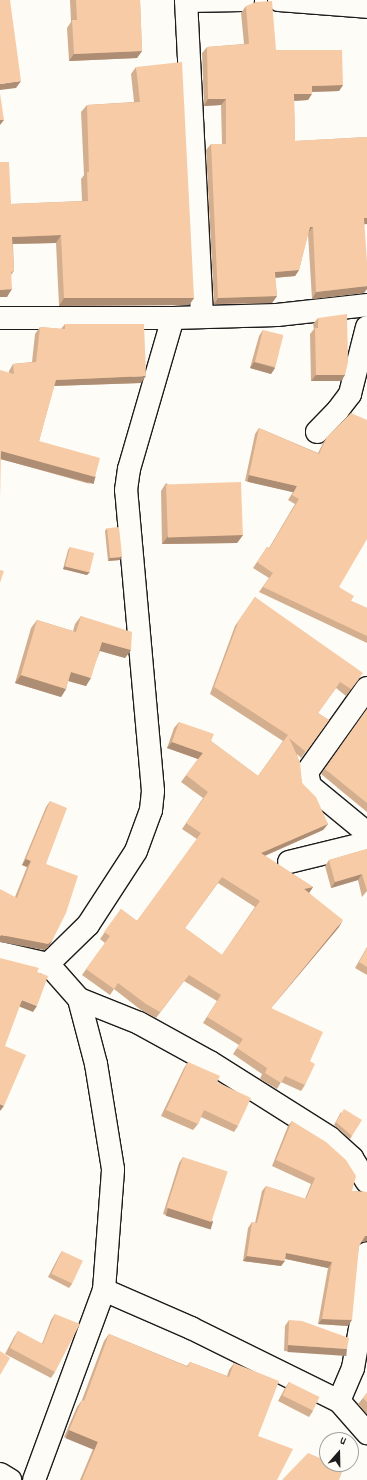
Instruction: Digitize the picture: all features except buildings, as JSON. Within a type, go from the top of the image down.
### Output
[{"type":"street","points":[[202,317],[186,1],[243,0]]},
{"type":"street","points":[[279,0],[367,8]]},
{"type":"street","points":[[0,318],[173,318],[277,315],[367,305]]},
{"type":"street","points":[[48,964],[88,924],[136,851],[151,810],[153,791],[126,490],[130,469],[173,318]]},
{"type":"street","points":[[317,432],[338,410],[350,394],[367,327]]},
{"type":"street","points":[[367,688],[307,772],[310,786],[367,833]]},
{"type":"street","points":[[289,862],[367,842]]},
{"type":"street","points":[[0,953],[48,964],[79,999],[139,1023],[210,1062],[330,1138],[352,1158],[366,1175]]},
{"type":"street","points":[[34,1480],[104,1290],[113,1169],[96,1064],[79,999]]},
{"type":"street","points":[[339,1401],[353,1368],[363,1311],[367,1253]]},
{"type":"street","points":[[104,1290],[190,1328],[339,1401],[367,1433]]},
{"type":"street","points":[[0,1474],[10,1480]]}]
